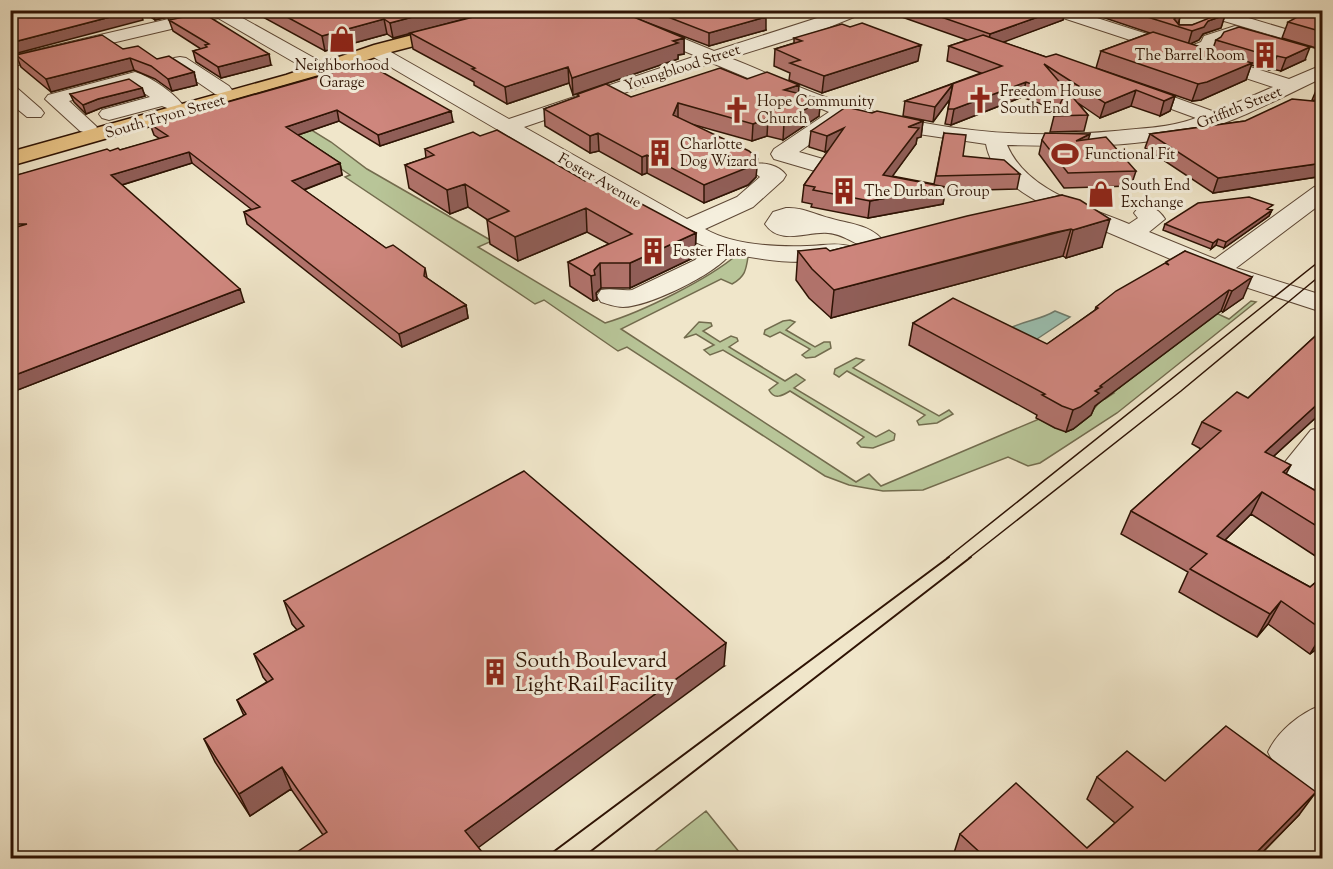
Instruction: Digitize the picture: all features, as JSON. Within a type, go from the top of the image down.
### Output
[{"type":"main road","name":"South Tryon Street","points":[[10,159],[292,79],[318,68],[376,51],[531,10]]},
{"type":"main road","name":"South Tryon Street","points":[[10,148],[169,101],[285,73],[318,68]]},
{"type":"street","name":"Griffith Street","points":[[599,10],[798,94],[845,111],[898,125],[994,139],[1088,140],[1137,137],[1168,132],[1216,119],[1323,71]]},
{"type":"street","points":[[10,62],[217,12],[318,68]]},
{"type":"street","points":[[1053,17],[1086,14],[1155,42],[1290,86]]},
{"type":"street","points":[[1262,27],[1283,15]]},
{"type":"street","name":"Youngblood Street","points":[[506,132],[709,57],[837,19],[860,19]]},
{"type":"street","points":[[1155,42],[1194,21],[1262,27],[1323,45]]},
{"type":"street","points":[[87,25],[107,39]]},
{"type":"street","points":[[1189,53],[1209,45],[1210,40],[1235,31],[1323,58]]},
{"type":"street","name":"Foster Avenue","points":[[376,51],[506,132],[624,194],[685,230],[725,244],[762,252],[807,254],[836,251],[884,241],[859,232],[824,225]]},
{"type":"street","points":[[180,62],[222,90]]},
{"type":"street","points":[[87,127],[55,99],[135,78],[169,101]]},
{"type":"street","points":[[1111,81],[1216,119]]},
{"type":"street","points":[[10,92],[34,113]]},
{"type":"street","points":[[80,92],[108,118]]},
{"type":"street","points":[[1258,101],[1299,106]]},
{"type":"street","points":[[815,164],[782,154],[845,111]]},
{"type":"street","points":[[994,139],[999,155],[1014,174],[1051,200],[1217,270],[1323,304]]},
{"type":"street","points":[[685,230],[745,202],[775,175],[761,169]]},
{"type":"street","points":[[1217,270],[1323,192]]},
{"type":"street","points":[[598,204],[624,194]]},
{"type":"street","points":[[1018,208],[1051,200]]},
{"type":"street","points":[[1129,234],[1153,219],[1146,213]]},
{"type":"street","points":[[610,296],[621,299],[638,297],[704,265],[716,256],[725,244]]},
{"type":"street","points":[[1323,437],[1301,462],[1301,474],[1311,487],[1323,495]]},
{"type":"street","points":[[1323,723],[1289,752],[1323,778]]},
{"type":"shaded area","points":[[271,105],[331,142],[367,169],[492,241],[478,247],[605,323],[674,294],[710,274],[738,254],[748,257],[744,273],[732,284],[721,279],[621,329],[856,482],[869,474],[881,486],[1039,419],[1055,428],[1073,429],[1090,414],[1103,397],[1105,399],[1114,393],[1111,391],[1119,388],[1136,372],[1138,373],[1216,313],[1229,319],[1251,301],[1256,302],[1117,413],[1040,463],[1028,466],[1008,457],[923,490],[883,491],[849,485],[825,476],[627,347],[618,351],[544,300],[535,304],[345,177],[350,175],[255,110]]},
{"type":"shaded area","points":[[1055,311],[1070,317],[1028,345],[1003,332],[1016,325]]},
{"type":"shaded area","points":[[790,320],[795,322],[786,330],[815,347],[824,342],[830,342],[831,348],[815,357],[806,358],[802,355],[810,349],[780,332],[770,337],[764,334],[765,330]]},
{"type":"shaded area","points":[[699,322],[711,323],[712,326],[703,331],[720,342],[731,336],[737,338],[738,341],[729,347],[785,381],[796,374],[805,380],[794,388],[876,437],[889,430],[895,434],[894,440],[873,448],[861,447],[857,443],[864,437],[790,391],[781,396],[773,395],[769,390],[778,383],[723,350],[710,355],[704,350],[714,345],[696,334],[684,338]]},
{"type":"shaded area","points":[[856,358],[864,360],[853,368],[939,416],[949,410],[953,414],[937,423],[919,425],[917,421],[925,415],[847,371],[839,377],[834,374],[835,369]]},
{"type":"shaded area","points":[[706,811],[744,858],[646,858]]},
{"type":"building","points":[[10,10],[137,10],[10,43]]},
{"type":"building","points":[[274,10],[439,10],[390,23],[384,19],[322,36]]},
{"type":"building","points":[[501,10],[617,10],[684,38],[673,41],[678,43],[572,78],[568,67],[505,87],[410,33]]},
{"type":"building","points":[[650,10],[750,10],[766,17],[709,33]]},
{"type":"building","points":[[921,10],[1058,10],[990,34]]},
{"type":"building","points":[[1125,10],[1180,10],[1182,11],[1174,19],[1179,25],[1192,25],[1212,17],[1215,12],[1225,15],[1208,21],[1204,27],[1192,31]]},
{"type":"building","points":[[1310,10],[1323,10],[1323,32],[1288,22]]},
{"type":"building","points":[[203,13],[269,54],[218,67],[193,51],[207,47],[205,45],[209,44],[169,20]]},
{"type":"building","points":[[862,23],[921,45],[824,76],[790,63],[800,60],[775,49],[802,41],[794,38],[842,24],[850,27]]},
{"type":"building","points":[[1239,27],[1310,47],[1286,58],[1273,57],[1216,40],[1224,32]]},
{"type":"building","points":[[1153,32],[1252,63],[1198,84],[1101,51]]},
{"type":"building","points":[[102,35],[123,49],[138,46],[157,59],[169,56],[194,72],[168,79],[151,66],[130,58],[46,79],[16,55]]},
{"type":"building","points":[[983,35],[1046,57],[1056,54],[1175,96],[1164,101],[1136,90],[1105,103],[1044,64],[1088,115],[1054,116],[1064,96],[1026,82],[954,109],[948,109],[953,84],[935,107],[905,101],[1002,66],[949,46]]},
{"type":"building","points":[[366,63],[451,111],[378,135],[337,110],[286,127],[340,163],[292,181],[386,248],[393,245],[425,268],[424,276],[466,305],[399,334],[244,212],[260,207],[189,152],[111,175],[240,289],[10,377],[10,229],[27,224],[10,224],[10,177],[107,149],[110,151],[118,148],[120,150],[168,136],[150,124]]},
{"type":"building","points":[[720,68],[747,79],[767,72],[799,85],[784,90],[821,99],[784,123],[768,118],[753,124],[678,103],[673,115],[749,151],[758,159],[749,167],[704,185],[647,155],[642,157],[598,133],[590,136],[544,109],[606,84],[631,97]]},
{"type":"building","points":[[129,79],[142,88],[83,105],[70,94]]},
{"type":"building","points":[[1292,99],[1323,102],[1323,163],[1218,178],[1150,134],[1245,121]]},
{"type":"building","points":[[846,107],[923,121],[908,127],[919,128],[883,175],[946,187],[870,201],[813,190],[815,187],[804,185],[844,128],[827,136],[811,131]]},
{"type":"building","points":[[497,130],[585,181],[593,178],[696,233],[630,263],[600,263],[594,270],[595,275],[591,276],[568,262],[632,234],[586,208],[515,237],[487,220],[509,211],[465,184],[447,190],[405,165],[434,155],[425,149],[473,132],[480,136]]},
{"type":"building","points":[[944,133],[966,135],[963,156],[1004,160],[1020,174],[936,176]]},
{"type":"building","points":[[1045,133],[1090,134],[1076,141],[1106,137],[1136,171],[1068,173],[1042,140]]},
{"type":"building","points":[[1062,195],[1080,200],[1110,219],[834,290],[812,269],[798,251],[826,248],[830,251],[967,216]]},
{"type":"building","points":[[1249,197],[1273,205],[1267,209],[1272,210],[1226,242],[1218,239],[1213,243],[1165,224],[1198,203]]},
{"type":"building","points":[[1185,251],[1252,277],[1232,291],[1229,290],[1100,386],[1102,387],[1095,391],[1099,393],[1073,410],[913,323],[953,298],[1047,344],[1098,308],[1096,307],[1116,291],[1165,263],[1169,265],[1166,262]]},
{"type":"building","points":[[1323,329],[1323,399],[1265,452],[1291,465],[1283,472],[1323,495],[1323,530],[1262,492],[1217,536],[1310,587],[1323,576],[1323,630],[1281,601],[1270,614],[1190,569],[1207,554],[1131,511],[1221,431],[1202,422],[1237,392],[1248,398]]},
{"type":"building","name":"South Boulevard Light Rail Facility","points":[[524,471],[726,643],[465,831],[487,858],[288,858],[327,832],[282,767],[239,794],[204,739],[246,714],[237,700],[273,679],[254,654],[304,626],[284,601]]},
{"type":"building","points":[[1226,726],[1316,792],[1251,858],[986,858],[960,834],[1016,783],[1087,848],[1133,807],[1097,777],[1127,751],[1165,781]]},
{"type":"tram line","points":[[947,558],[1322,259]]},
{"type":"tram line","points":[[969,558],[1181,391],[1322,274]]},
{"type":"tram line","points":[[545,858],[949,557]]},
{"type":"tram line","points":[[582,858],[971,557]]},
{"type":"place","name":"Neighborhood Garage","points":[[342,39]]},
{"type":"place","name":"The Barrel Room","points":[[1265,55]]},
{"type":"place","name":"Freedom House South End","points":[[980,100]]},
{"type":"place","name":"Hope Community Church","points":[[737,110]]},
{"type":"place","name":"Charlotte Dog Wizard","points":[[660,153]]},
{"type":"place","name":"Functional Fit","points":[[1065,154]]},
{"type":"place","name":"The Durban Group","points":[[844,191]]},
{"type":"place","name":"South End Exchange","points":[[1101,194]]},
{"type":"place","name":"Foster Flats","points":[[653,251]]},
{"type":"place","name":"South Boulevard Light Rail Facility","points":[[495,672]]}]
